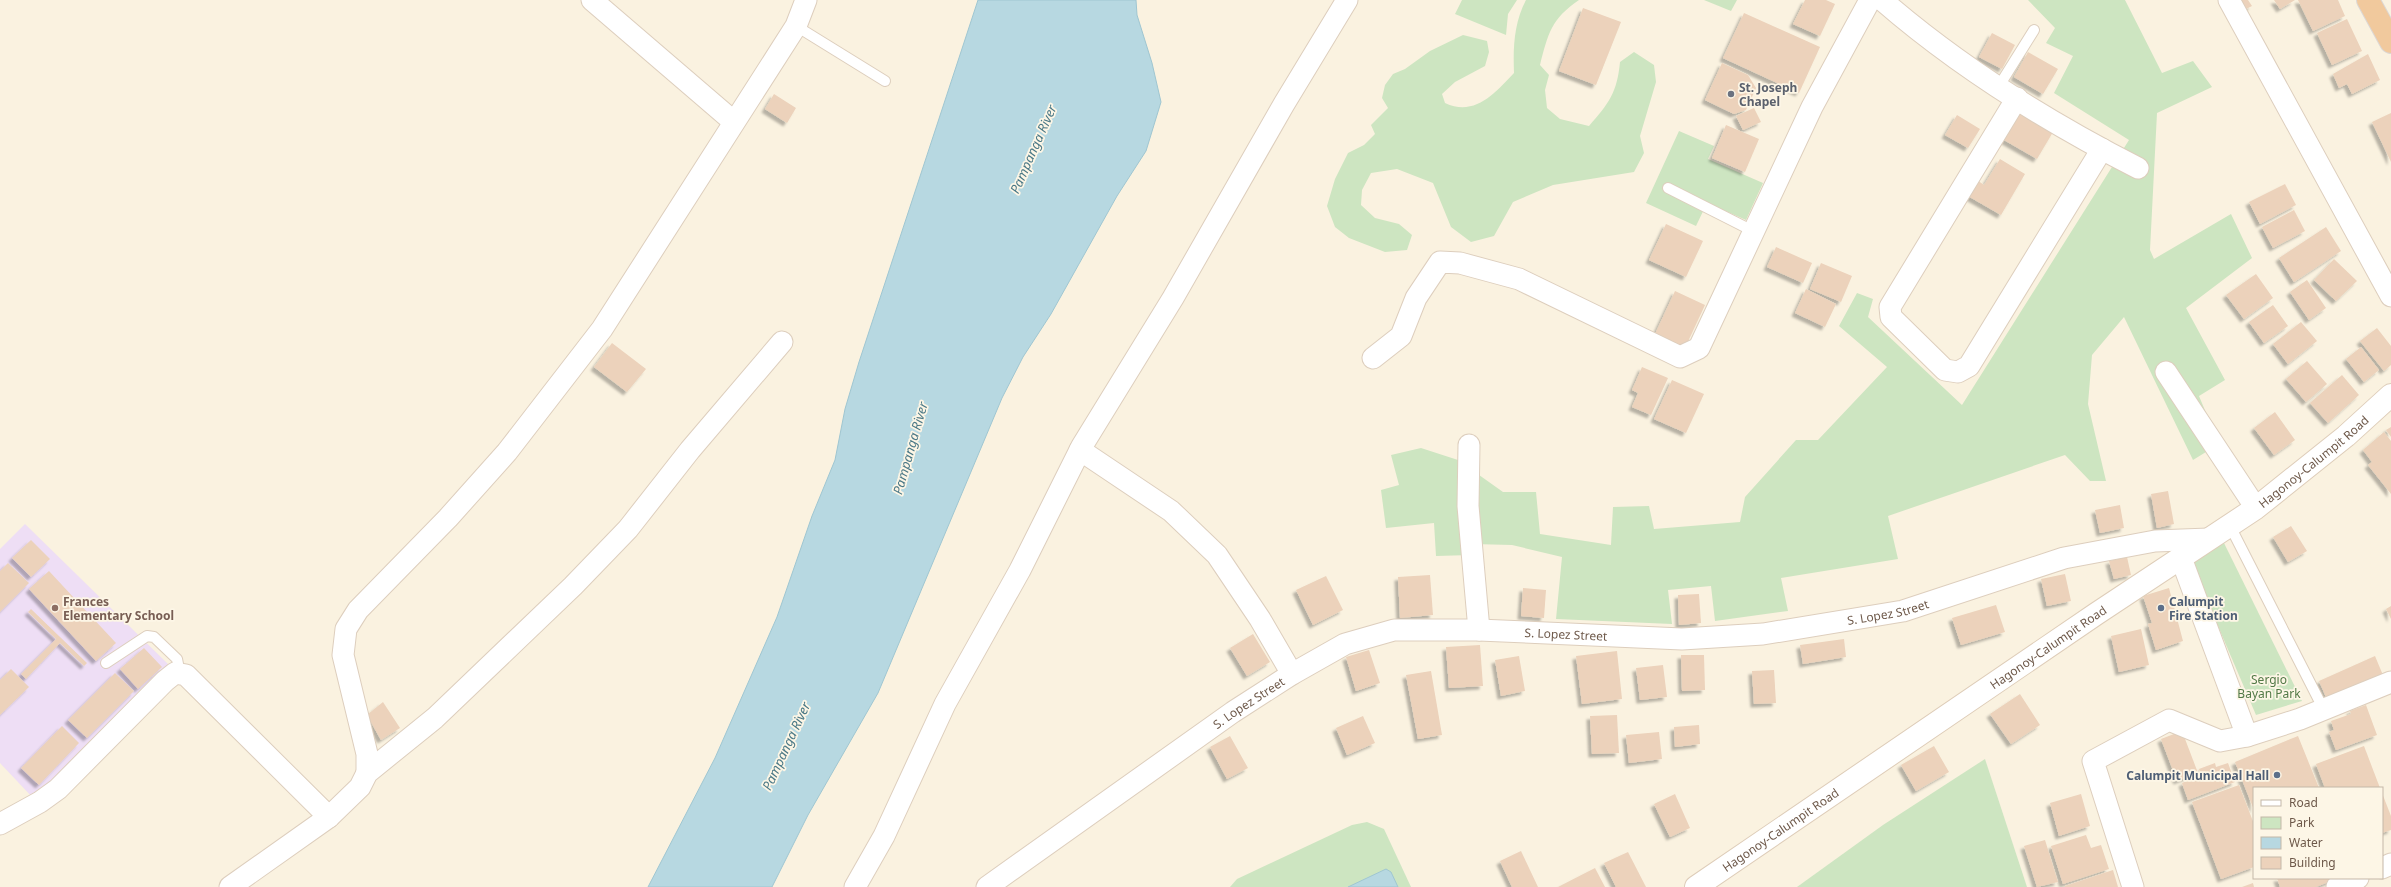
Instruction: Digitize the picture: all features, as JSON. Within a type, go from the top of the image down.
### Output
[{"type":"highway","points":[[2368,0],[2391,42]]},
{"type":"main road","name":"Hagonoy-Calumpit Road","points":[[1696,887],[2096,614],[2256,508],[2346,436],[2391,395]]},
{"type":"street","points":[[592,0],[734,122]]},
{"type":"street","points":[[367,773],[367,754],[343,655],[346,630],[358,610],[448,518],[506,452],[597,335],[674,218],[796,26],[806,0]]},
{"type":"street","points":[[854,887],[884,836],[945,704],[1020,570],[1080,450],[1173,298],[1284,104],[1347,0]]},
{"type":"street","points":[[1373,358],[1401,336],[1416,298],[1440,262],[1460,263],[1519,279],[1680,357],[1699,348],[1812,107],[1870,0]]},
{"type":"street","points":[[1882,0],[1948,54],[2017,98],[2102,149],[2138,168]]},
{"type":"street","points":[[2229,0],[2391,296]]},
{"type":"street","points":[[2017,98],[1890,306],[1891,317],[1945,370],[1958,372],[1969,366],[2102,149]]},
{"type":"street","points":[[230,887],[329,817],[360,787],[367,773],[436,718],[573,586],[628,529],[690,450],[782,342]]},
{"type":"street","points":[[2166,372],[2256,508]]},
{"type":"street","points":[[1468,444],[1468,506],[1479,630]]},
{"type":"street","points":[[1080,450],[1171,511],[1217,555],[1260,619],[1292,674]]},
{"type":"street","name":"S. Lopez Street","points":[[987,887],[1233,712],[1292,674],[1345,644],[1394,630],[1479,630],[1682,638],[1763,634],[1903,611],[2064,558],[2155,541],[2209,539]]},
{"type":"street","points":[[2181,558],[2247,736]]},
{"type":"street","points":[[0,824],[40,802],[58,788],[165,680],[175,673],[186,675],[329,817]]},
{"type":"street","points":[[2133,887],[2093,761],[2169,720],[2220,741],[2247,736],[2324,710],[2391,682]]},
{"type":"street","points":[[2336,887],[2356,879]]},
{"type":"lane","points":[[796,26],[885,81]]},
{"type":"lane","points":[[1999,86],[2034,30]]},
{"type":"lane","points":[[1668,188],[1753,231]]},
{"type":"lane","points":[[2230,526],[2324,710]]},
{"type":"lane","points":[[106,663],[146,636],[154,637],[177,659],[180,674]]},
{"type":"shaded area","name":"Frances Elementary School","points":[[25,524],[170,666],[34,799],[0,763],[0,549]]},
{"type":"green space","points":[[1462,0],[1517,0],[1508,14],[1506,35],[1455,14]]},
{"type":"green space","points":[[1526,0],[1579,0],[1556,21],[1548,36],[1540,65],[1549,75],[1545,90],[1547,108],[1560,119],[1589,126],[1602,111],[1611,97],[1617,82],[1620,62],[1634,52],[1654,65],[1656,82],[1640,136],[1644,153],[1634,172],[1553,185],[1513,202],[1494,236],[1471,242],[1451,227],[1433,183],[1397,169],[1371,173],[1362,190],[1361,205],[1375,218],[1399,224],[1412,235],[1407,250],[1385,252],[1349,238],[1335,227],[1327,206],[1335,179],[1348,153],[1364,145],[1375,134],[1371,125],[1388,108],[1382,98],[1385,85],[1393,74],[1405,69],[1430,51],[1463,35],[1487,41],[1489,52],[1485,66],[1455,82],[1442,94],[1445,103],[1456,107],[1466,107],[1484,101],[1514,73],[1515,35],[1519,17]]},
{"type":"green space","points":[[1704,0],[1737,0],[1731,11]]},
{"type":"green space","points":[[2028,0],[2125,0],[2162,73],[2193,61],[2212,87],[2157,113],[2150,250],[2154,259],[2231,214],[2252,258],[2186,308],[2225,380],[2199,396],[2219,444],[2193,460],[2124,317],[2092,355],[2088,404],[2106,481],[2090,481],[2065,455],[1888,516],[1898,559],[1781,578],[1788,611],[1715,621],[1711,586],[1668,590],[1672,624],[1556,619],[1562,557],[1512,545],[1472,544],[1471,555],[1436,556],[1434,523],[1386,528],[1381,490],[1399,485],[1391,455],[1421,448],[1458,460],[1503,492],[1536,492],[1540,534],[1611,545],[1613,507],[1649,506],[1654,529],[1740,522],[1745,497],[1796,440],[1818,440],[1887,367],[1839,326],[1857,293],[1873,299],[1868,317],[1962,405],[2129,140],[2054,93],[2073,56],[2046,43],[2055,28]]},
{"type":"green space","points":[[1679,131],[1714,146],[1708,159],[1763,183],[1746,220],[1707,203],[1696,226],[1646,203]]},
{"type":"green space","name":"Sergio Bayan Park","points":[[2223,541],[2302,701],[2256,715],[2191,563]]},
{"type":"green space","points":[[1985,759],[2027,887],[1797,887],[1883,825]]},
{"type":"green space","points":[[1367,822],[1384,829],[1411,887],[1230,887],[1237,879],[1352,825]]},
{"type":"water","name":"Pampanga River","points":[[978,0],[1136,0],[1137,15],[1152,63],[1161,102],[1146,151],[1117,196],[1051,314],[1023,357],[1002,398],[878,693],[808,815],[772,887],[648,887],[715,758],[777,617],[812,516],[835,460],[845,409],[859,362]]},
{"type":"water","points":[[1386,869],[1391,872],[1398,887],[1348,887]]},
{"type":"building","points":[[1805,0],[1826,0],[1835,4],[1820,36],[1793,24]]},
{"type":"building","points":[[2232,0],[2248,0],[2252,6],[2246,9]]},
{"type":"building","points":[[2274,0],[2295,0],[2280,9]]},
{"type":"building","points":[[2298,0],[2338,0],[2345,16],[2313,31]]},
{"type":"building","points":[[1583,8],[1621,22],[1596,85],[1559,71]]},
{"type":"building","points":[[1744,13],[1820,47],[1799,93],[1723,58]]},
{"type":"building","points":[[2347,19],[2362,51],[2332,65],[2317,33]]},
{"type":"building","points":[[1992,33],[2015,45],[2002,69],[1979,57]]},
{"type":"building","points":[[2028,52],[2058,69],[2043,94],[2014,77]]},
{"type":"building","points":[[2368,54],[2380,80],[2352,94],[2347,84],[2339,88],[2333,74]]},
{"type":"building","name":"St. Joseph Chapel","points":[[1722,63],[1748,75],[1756,88],[1746,110],[1734,114],[1705,100]]},
{"type":"building","points":[[774,94],[796,108],[787,123],[765,109]]},
{"type":"building","points":[[1754,108],[1761,122],[1743,130],[1736,116]]},
{"type":"building","points":[[2020,112],[2053,132],[2037,159],[2004,140]]},
{"type":"building","points":[[2391,113],[2391,162],[2372,122]]},
{"type":"building","points":[[1957,115],[1980,129],[1968,148],[1945,135]]},
{"type":"building","points":[[1726,125],[1759,139],[1745,172],[1712,158]]},
{"type":"building","points":[[2000,159],[2025,174],[2001,215],[1968,196],[1977,180],[1984,185]]},
{"type":"building","points":[[2285,184],[2296,205],[2260,224],[2249,202]]},
{"type":"building","points":[[2294,210],[2305,231],[2273,248],[2262,227]]},
{"type":"building","points":[[1666,224],[1703,241],[1686,277],[1649,260]]},
{"type":"building","points":[[2326,227],[2341,251],[2294,282],[2279,258]]},
{"type":"building","points":[[1776,247],[1812,263],[1803,283],[1767,267]]},
{"type":"building","points":[[2334,259],[2357,281],[2336,301],[2314,280]]},
{"type":"building","points":[[1821,263],[1852,276],[1841,302],[1810,289]]},
{"type":"building","points":[[2256,274],[2273,298],[2244,319],[2226,295]]},
{"type":"building","points":[[2307,280],[2326,308],[2309,320],[2290,292]]},
{"type":"building","points":[[1806,289],[1836,304],[1825,327],[1795,313]]},
{"type":"building","points":[[1675,291],[1705,305],[1685,348],[1655,334]]},
{"type":"building","points":[[2273,305],[2288,326],[2264,343],[2249,322]]},
{"type":"building","points":[[2301,322],[2317,341],[2288,364],[2273,344]]},
{"type":"building","points":[[2377,328],[2391,346],[2391,365],[2384,371],[2360,341]]},
{"type":"building","points":[[612,343],[646,369],[627,392],[594,367]]},
{"type":"building","points":[[2361,347],[2379,370],[2364,382],[2346,359]]},
{"type":"building","points":[[2307,361],[2327,384],[2306,402],[2286,379]]},
{"type":"building","points":[[1642,367],[1668,378],[1651,415],[1632,407],[1638,393],[1632,390]]},
{"type":"building","points":[[2342,375],[2359,395],[2328,423],[2310,403]]},
{"type":"building","points":[[1672,380],[1704,394],[1686,433],[1654,419]]},
{"type":"building","points":[[2275,412],[2295,440],[2274,455],[2254,428]]},
{"type":"building","points":[[2391,427],[2391,437],[2386,430]]},
{"type":"building","points":[[2384,432],[2391,441],[2391,494],[2368,465],[2372,462],[2363,450]]},
{"type":"building","points":[[2168,491],[2174,524],[2157,528],[2151,494]]},
{"type":"building","points":[[2120,505],[2124,528],[2100,533],[2095,510]]},
{"type":"building","points":[[2291,526],[2307,551],[2288,562],[2273,537]]},
{"type":"building","points":[[31,540],[50,559],[31,577],[12,558]]},
{"type":"building","points":[[2127,557],[2131,575],[2114,579],[2109,561]]},
{"type":"building","points":[[8,563],[29,583],[0,612],[0,571]]},
{"type":"building","points":[[49,571],[116,643],[96,661],[29,589]]},
{"type":"building","points":[[2065,574],[2071,601],[2047,606],[2041,579]]},
{"type":"building","points":[[1430,575],[1433,615],[1400,618],[1398,577]]},
{"type":"building","points":[[1326,576],[1343,610],[1313,625],[1296,590]]},
{"type":"building","points":[[1523,588],[1546,590],[1544,618],[1521,616]]},
{"type":"building","points":[[2169,588],[2183,641],[2156,650],[2148,624],[2152,623],[2143,596]]},
{"type":"building","points":[[1699,594],[1701,623],[1679,625],[1678,595]]},
{"type":"building","points":[[1996,605],[2005,632],[1961,645],[1952,618]]},
{"type":"building","points":[[2391,606],[2391,619],[2386,609]]},
{"type":"building","points":[[31,609],[87,663],[84,666],[60,643],[26,679],[21,674],[56,639],[28,612]]},
{"type":"building","points":[[2141,629],[2149,665],[2119,672],[2111,636]]},
{"type":"building","points":[[1253,634],[1270,662],[1247,676],[1230,648]]},
{"type":"building","points":[[1844,639],[1846,657],[1803,664],[1800,645]]},
{"type":"building","points":[[1480,645],[1483,686],[1449,688],[1446,647]]},
{"type":"building","points":[[144,648],[162,667],[138,689],[120,669]]},
{"type":"building","points":[[1369,650],[1380,683],[1356,691],[1346,657]]},
{"type":"building","points":[[1617,651],[1622,699],[1582,704],[1576,656]]},
{"type":"building","points":[[1681,655],[1704,655],[1705,690],[1682,691]]},
{"type":"building","points":[[1519,656],[1525,691],[1501,696],[1495,660]]},
{"type":"building","points":[[2375,656],[2385,680],[2329,704],[2319,681]]},
{"type":"building","points":[[1663,665],[1667,697],[1640,700],[1636,668]]},
{"type":"building","points":[[11,669],[29,687],[0,715],[0,680]]},
{"type":"building","points":[[1774,670],[1776,703],[1754,704],[1752,671]]},
{"type":"building","points":[[1431,671],[1442,735],[1418,739],[1406,675]]},
{"type":"building","points":[[115,673],[134,691],[87,738],[68,720]]},
{"type":"building","points":[[2020,694],[2040,725],[2011,744],[1990,714]]},
{"type":"building","points":[[383,702],[400,728],[381,740],[367,715]]},
{"type":"building","points":[[2366,705],[2377,735],[2336,750],[2329,732],[2334,730],[2331,721],[2351,714],[2350,711]]},
{"type":"building","points":[[1617,715],[1619,753],[1592,754],[1590,716]]},
{"type":"building","points":[[1363,716],[1375,743],[1347,755],[1336,728]]},
{"type":"building","points":[[1699,725],[1700,744],[1675,747],[1674,727]]},
{"type":"building","points":[[62,726],[79,743],[39,785],[21,768]]},
{"type":"building","points":[[2182,731],[2198,773],[2177,781],[2161,739]]},
{"type":"building","points":[[1659,732],[1662,759],[1629,763],[1626,735]]},
{"type":"building","points":[[1230,736],[1248,768],[1227,779],[1210,747]]},
{"type":"building","name":"Calumpit Municipal Hall","points":[[2298,736],[2319,787],[2253,787],[2253,807],[2235,762]]},
{"type":"building","points":[[1934,746],[1949,772],[1916,791],[1901,765]]},
{"type":"building","points":[[2364,746],[2380,787],[2325,787],[2316,764]]},
{"type":"building","points":[[2215,763],[2216,767],[2228,763],[2235,782],[2188,800],[2182,783],[2201,775],[2199,769]]},
{"type":"building","points":[[2239,785],[2253,821],[2253,867],[2221,879],[2192,802]]},
{"type":"building","points":[[1675,794],[1690,828],[1670,837],[1654,804]]},
{"type":"building","points":[[2081,794],[2090,826],[2059,836],[2050,803]]},
{"type":"building","points":[[2383,796],[2391,816],[2391,830],[2383,833]]},
{"type":"building","points":[[2086,835],[2091,848],[2101,845],[2109,869],[2063,884],[2051,846]]},
{"type":"building","points":[[2045,840],[2058,882],[2037,887],[2024,846]]},
{"type":"building","points":[[1521,851],[1538,887],[1512,887],[1500,861]]},
{"type":"building","points":[[1628,852],[1646,887],[1616,887],[1604,863]]},
{"type":"building","points":[[1595,868],[1605,887],[1558,887]]},
{"type":"building","points":[[2113,870],[2118,887],[2065,887],[2065,886]]},
{"type":"building","points":[[2277,879],[2336,879],[2316,887],[2280,887]]},
{"type":"building","points":[[2253,883],[2254,887],[2242,887]]},
{"type":"place","name":"St. Joseph Chapel","points":[[1731,94]]},
{"type":"place","name":"Frances Elementary School","points":[[55,608]]},
{"type":"place","name":"Calumpit Fire Station","points":[[2161,608]]},
{"type":"place","name":"Calumpit Municipal Hall","points":[[2277,775]]}]
